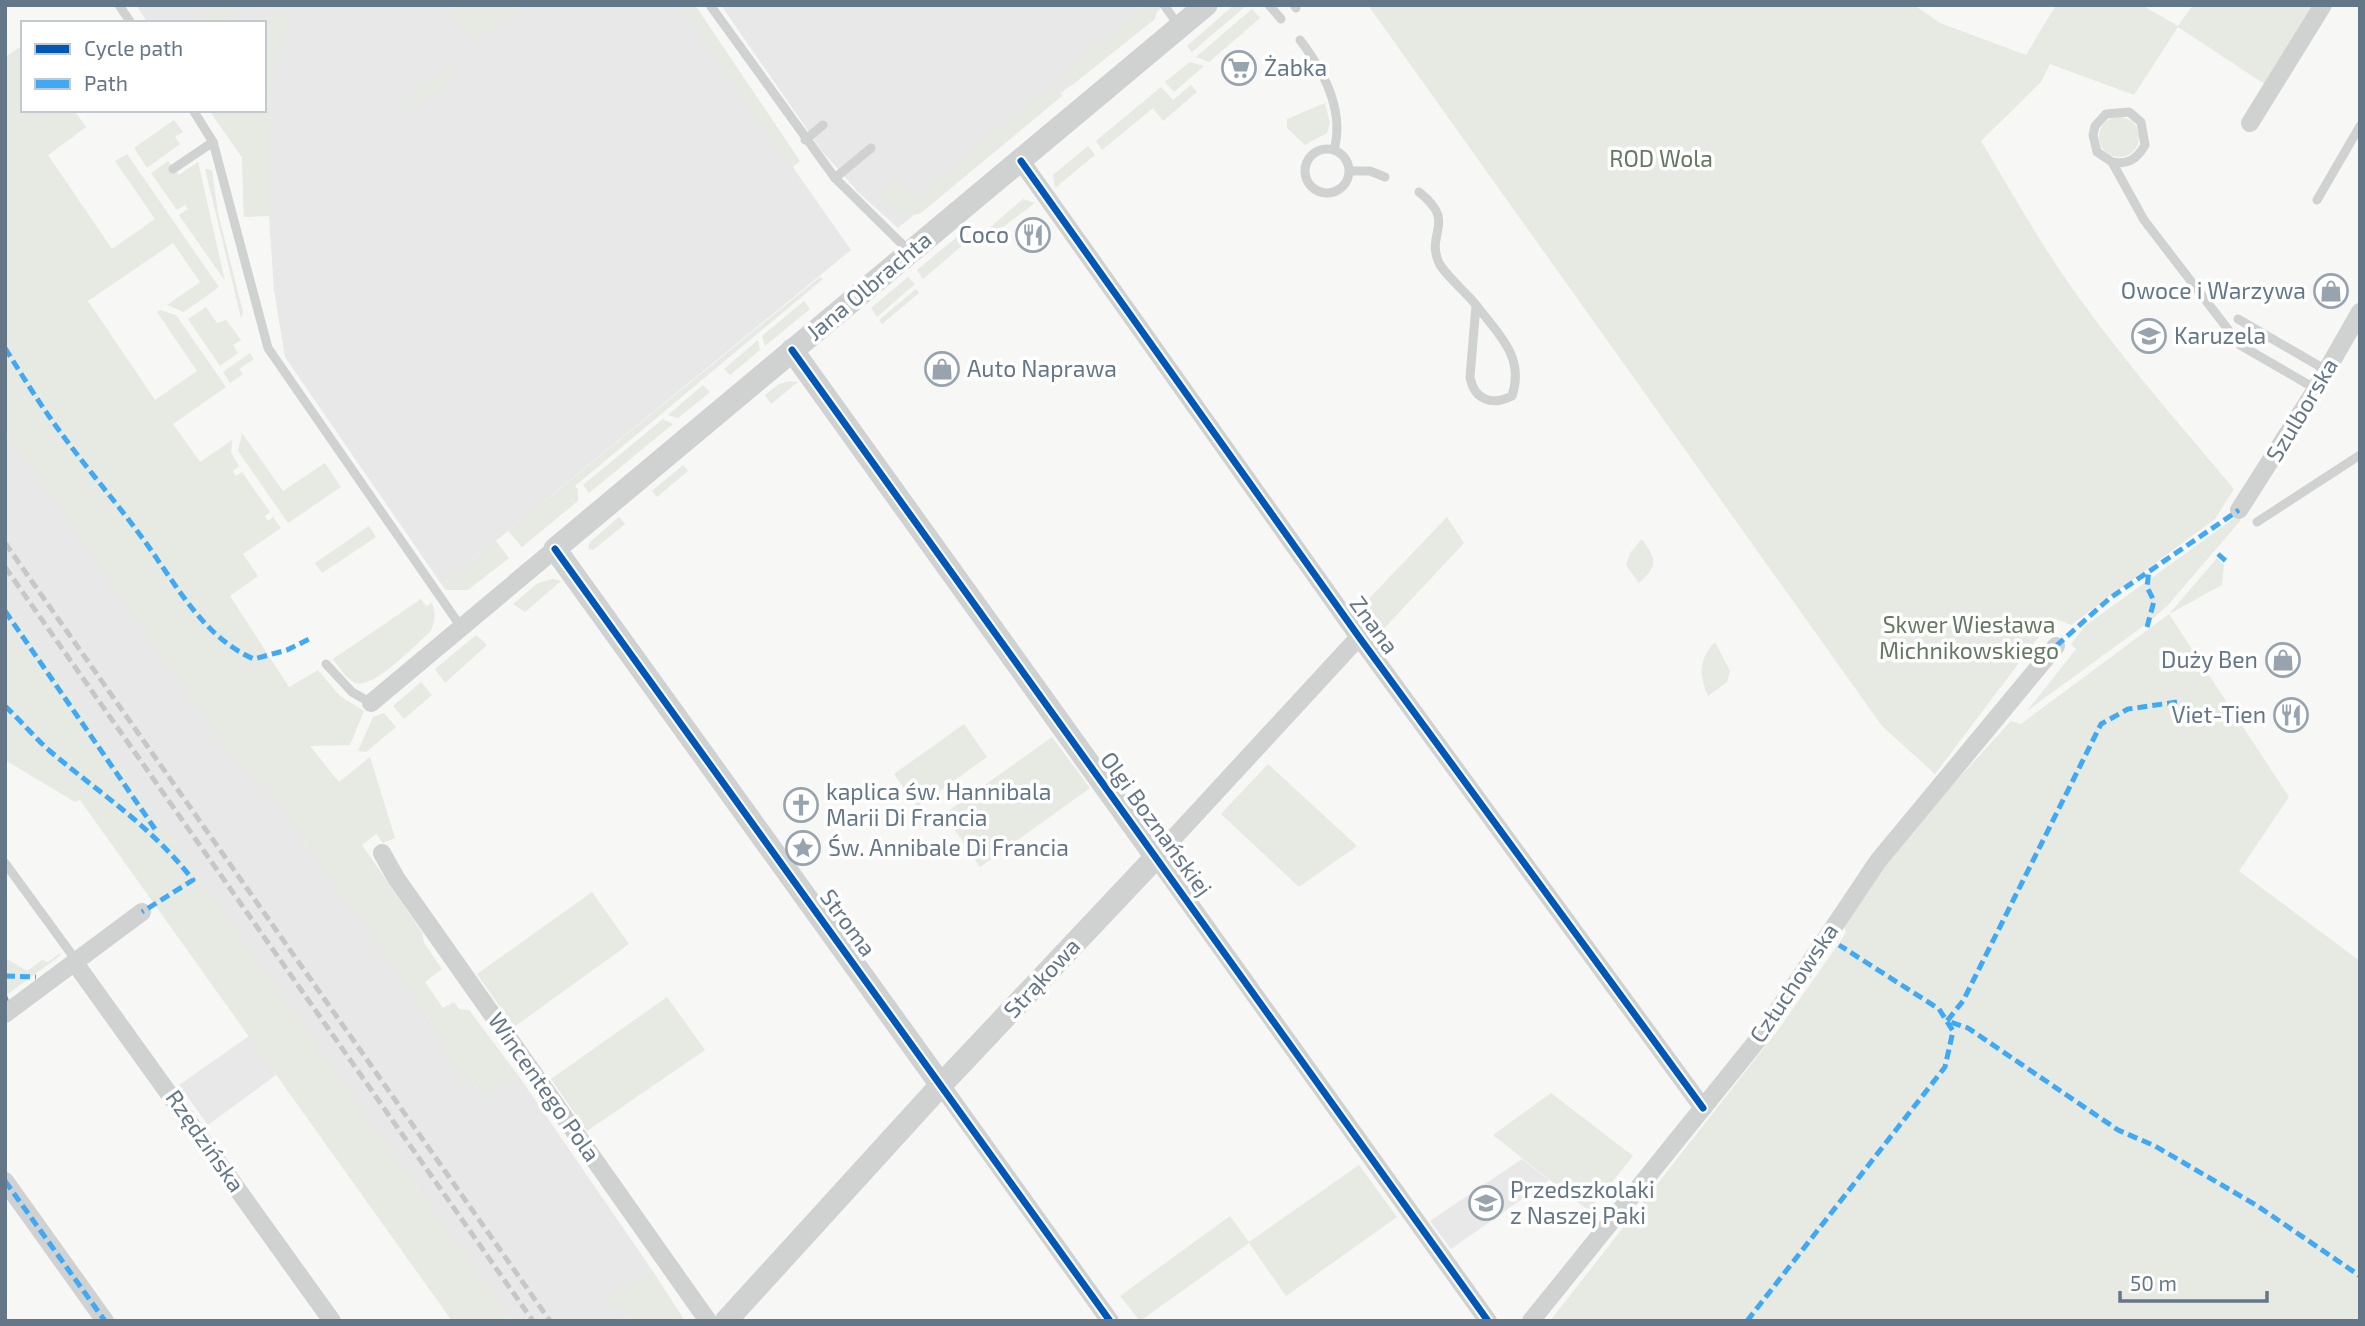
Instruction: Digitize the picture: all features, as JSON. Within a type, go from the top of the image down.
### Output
[{"type":"street","name":"Jana Olbrachta","points":[[371,703],[1206,5]]},
{"type":"street","points":[[2250,123],[2323,5]]},
{"type":"street","name":"Znana","points":[[1021,160],[1359,637],[1703,1108]]},
{"type":"street","name":"Szulborska","points":[[2240,508],[2316,389],[2360,312]]},
{"type":"street","name":"Olgi Boznańskiej","points":[[792,350],[1488,1321]]},
{"type":"street","name":"Stroma","points":[[555,549],[1110,1321]]},
{"type":"street","name":"Strąkowa","points":[[726,1321],[941,1085],[1359,637]]},
{"type":"street","name":"Człuchowska","points":[[1531,1321],[1760,1037],[1878,861],[2056,646]]},
{"type":"street","name":"Wincentego Pola","points":[[382,853],[396,878],[708,1321]]},
{"type":"street","points":[[5,1014],[142,912]]},
{"type":"street","name":"Rzędzińska","points":[[75,963],[332,1321]]},
{"type":"street","points":[[5,1181],[105,1321]]},
{"type":"lane","points":[[119,5],[130,21]]},
{"type":"lane","points":[[710,5],[835,178],[910,253]]},
{"type":"lane","points":[[1164,5],[1180,27]]},
{"type":"lane","points":[[1269,5],[1281,19]]},
{"type":"lane","points":[[1300,40],[1323,70],[1338,137],[1334,150]]},
{"type":"lane","points":[[194,112],[212,142],[268,348],[461,627]]},
{"type":"lane","points":[[2112,162],[2121,164],[2136,158],[2145,145],[2141,122],[2129,112],[2106,114],[2095,126],[2094,144],[2104,159],[2112,162],[2144,220],[2240,345],[2316,389]]},
{"type":"lane","points":[[805,140],[823,125]]},
{"type":"lane","points":[[2317,200],[2360,126]]},
{"type":"lane","points":[[173,169],[212,142]]},
{"type":"lane","points":[[835,178],[871,148]]},
{"type":"lane","points":[[1322,148],[1334,150],[1348,158],[1352,171],[1345,184],[1332,193],[1321,193],[1311,188],[1305,178],[1305,166],[1312,155],[1322,148]]},
{"type":"lane","points":[[1352,171],[1370,171],[1385,177]]},
{"type":"lane","points":[[1419,192],[1433,204],[1440,219],[1436,247],[1439,262],[1476,305],[1511,352],[1518,377],[1512,396],[1499,403],[1483,400],[1472,388],[1470,377],[1476,305]]},
{"type":"lane","points":[[2238,319],[2326,370]]},
{"type":"lane","points":[[2257,522],[2360,456]]},
{"type":"lane","points":[[326,664],[352,692],[371,703]]},
{"type":"lane","points":[[5,863],[71,952],[75,963]]},
{"type":"shaded area","points":[[136,5],[679,5],[851,250],[442,585],[285,357],[274,290],[269,216],[244,217],[242,157],[210,112],[266,112],[266,21],[147,21]]},
{"type":"shaded area","points":[[721,5],[1163,5],[1153,17],[898,228],[859,193],[822,151]]},
{"type":"shaded area","points":[[5,431],[237,765],[266,787],[431,1022],[462,1083],[471,1078],[483,1098],[518,1075],[652,1270],[599,1300],[638,1321],[512,1321],[5,602]]},
{"type":"shaded area","points":[[249,1036],[276,1075],[208,1125],[179,1085]]},
{"type":"shaded area","name":"Przedszkolaki z Naszej Paki","points":[[1522,1159],[1549,1180],[1451,1249],[1430,1221]]},
{"type":"green space","points":[[207,5],[234,5],[231,21],[208,21],[203,8]]},
{"type":"green space","points":[[452,5],[517,5],[521,10],[477,39],[457,17]]},
{"type":"green space","points":[[679,5],[695,5],[800,161],[791,168]]},
{"type":"green space","points":[[1144,5],[1152,5],[1156,11],[1155,19],[1071,86],[1062,75]]},
{"type":"green space","points":[[1234,5],[1247,5],[1192,52],[1187,46]]},
{"type":"green space","points":[[1368,5],[1914,5],[1940,23],[2026,55],[2056,5],[2142,5],[2178,26],[2193,5],[2315,5],[2266,85],[2178,27],[2134,95],[2050,64],[2041,82],[1981,141],[2039,238],[2095,320],[2234,489],[2215,519],[2071,625],[2053,618],[1935,774],[1882,726]]},
{"type":"green space","points":[[1252,9],[1260,18],[1209,62],[1196,57]]},
{"type":"green space","points":[[281,12],[288,18],[288,25],[271,88],[271,209],[269,215],[244,217],[242,157],[210,112],[266,112],[266,42],[272,17]]},
{"type":"green space","points":[[21,46],[21,112],[75,112],[86,127],[48,155],[112,249],[155,219],[115,161],[127,154],[219,287],[184,312],[167,305],[200,282],[173,243],[88,301],[155,400],[197,371],[157,312],[160,310],[176,315],[226,387],[173,424],[200,462],[232,440],[231,453],[239,466],[233,471],[236,476],[242,472],[270,512],[265,516],[268,521],[273,517],[281,528],[243,554],[258,576],[230,596],[289,687],[318,670],[340,696],[364,711],[350,745],[310,746],[339,782],[370,757],[395,838],[383,843],[376,834],[362,845],[422,932],[424,943],[442,969],[425,982],[443,1008],[454,1002],[459,1009],[469,1010],[518,1075],[483,1098],[471,1078],[462,1084],[431,1022],[266,787],[237,765],[5,431],[5,57]]},
{"type":"green space","points":[[1190,62],[1204,66],[1174,92],[1165,82]]},
{"type":"green space","points":[[450,67],[456,80],[404,113],[396,102]]},
{"type":"green space","points":[[1053,82],[1062,96],[921,213],[902,214],[876,195],[896,179],[914,199]]},
{"type":"green space","points":[[1191,85],[1197,92],[1163,121],[1153,108],[1102,150],[1096,141],[1161,87],[1173,100]]},
{"type":"green space","points":[[1325,103],[1330,123],[1327,133],[1305,145],[1287,128],[1287,119]]},
{"type":"green space","points":[[2119,117],[2133,123],[2139,137],[2133,151],[2119,157],[2105,151],[2099,137],[2105,123]]},
{"type":"green space","points":[[174,120],[183,132],[175,137],[180,144],[147,168],[134,148]]},
{"type":"green space","points":[[1088,146],[1095,155],[1055,188],[1053,175]]},
{"type":"green space","points":[[168,161],[179,175],[198,162],[225,281],[179,215],[188,209],[185,205],[177,210],[151,173]]},
{"type":"green space","points":[[205,169],[212,170],[218,213],[243,312],[241,318]]},
{"type":"green space","points":[[1023,199],[1035,203],[991,236],[987,230]]},
{"type":"green space","points":[[957,237],[964,244],[923,279],[917,270]]},
{"type":"green space","points":[[820,277],[823,279],[575,486],[578,489],[578,501],[522,547],[508,531]]},
{"type":"green space","points":[[908,277],[915,284],[877,317],[871,308]]},
{"type":"green space","points":[[916,289],[919,293],[882,324],[879,320]]},
{"type":"green space","points":[[804,301],[810,309],[765,346],[762,336]]},
{"type":"green space","points":[[206,307],[217,323],[226,320],[241,340],[233,345],[238,353],[220,366],[188,319]]},
{"type":"green space","points":[[758,340],[760,350],[730,375],[724,369]]},
{"type":"green space","points":[[250,353],[254,359],[239,369],[243,374],[230,383],[223,372]]},
{"type":"green space","points":[[798,382],[771,404],[765,395],[779,384]]},
{"type":"green space","points":[[703,385],[710,392],[678,418],[668,415]]},
{"type":"green space","points":[[663,419],[673,424],[589,493],[583,485]]},
{"type":"green space","points":[[242,433],[283,491],[325,463],[341,487],[288,523],[238,451]]},
{"type":"green space","points":[[683,465],[688,471],[657,497],[652,491]]},
{"type":"green space","points":[[619,517],[625,524],[593,550],[588,549],[590,542]]},
{"type":"green space","points":[[1447,517],[1464,543],[1377,636],[1354,605],[1361,607]]},
{"type":"green space","points":[[2236,517],[2241,520],[2168,605],[2027,711],[2076,649],[2071,644],[2086,625]]},
{"type":"green space","points":[[369,526],[376,537],[322,573],[315,563]]},
{"type":"green space","points":[[1642,539],[1653,562],[1650,571],[1639,583],[1626,565],[1630,553]]},
{"type":"green space","points":[[496,541],[509,558],[468,590],[446,590],[442,585]]},
{"type":"green space","points":[[2217,558],[2224,565],[2222,585],[2169,614]]},
{"type":"green space","points":[[553,579],[561,581],[525,612],[513,604],[538,583]]},
{"type":"green space","points":[[421,599],[426,606],[432,603],[434,617],[431,631],[395,664],[373,679],[356,683],[346,676],[333,659]]},
{"type":"green space","points":[[5,602],[512,1321],[452,1321],[80,800],[75,802],[5,760]]},
{"type":"green space","points":[[2169,614],[2289,797],[2239,871],[2360,961],[2360,1321],[1550,1321],[1778,1030],[1846,933],[1843,922],[1847,914],[1925,815],[2011,721],[2021,724]]},
{"type":"green space","points":[[476,635],[487,645],[445,683],[435,669]]},
{"type":"green space","points":[[1715,642],[1730,671],[1727,682],[1708,696],[1702,668],[1705,655]]},
{"type":"green space","points":[[421,682],[432,695],[404,719],[393,706]]},
{"type":"green space","points":[[384,713],[396,727],[366,752],[358,751],[373,717]]},
{"type":"green space","points":[[964,724],[987,757],[917,807],[894,774]]},
{"type":"green space","points":[[1052,737],[1090,788],[980,867],[944,814]]},
{"type":"green space","points":[[1268,764],[1357,846],[1299,887],[1221,814]]},
{"type":"green space","points":[[592,892],[629,944],[514,1027],[477,974]]},
{"type":"green space","points":[[61,955],[5,996],[5,958],[27,971],[42,960],[48,962]]},
{"type":"green space","points":[[667,997],[705,1050],[587,1131],[551,1079]]},
{"type":"green space","points":[[1551,1093],[1633,1156],[1589,1211],[1493,1135]]},
{"type":"green space","points":[[1359,1165],[1397,1217],[1286,1296],[1249,1243],[1140,1321],[1120,1296],[1230,1216],[1249,1242]]},
{"type":"green space","points":[[652,1270],[685,1321],[638,1321],[599,1300]]},
{"type":"railway","points":[[5,543],[550,1321]]},
{"type":"railway","points":[[5,567],[533,1321]]},
{"type":"marked path","points":[[5,348],[39,402],[204,623],[219,637],[254,659],[287,650],[309,639]]},
{"type":"marked path","points":[[2056,646],[2110,598],[2239,510]]},
{"type":"marked path","points":[[2218,554],[2228,563]]},
{"type":"marked path","points":[[2147,627],[2154,601],[2147,587],[2149,570]]},
{"type":"marked path","points":[[5,611],[155,829]]},
{"type":"marked path","points":[[2177,702],[2128,709],[2101,724],[1963,1001],[1947,1021],[1968,1028],[2118,1130],[2155,1146],[2256,1205],[2360,1276]]},
{"type":"marked path","points":[[5,706],[51,752],[143,827],[193,880],[142,912]]},
{"type":"marked path","points":[[1747,1321],[1945,1067],[1953,1031],[1939,1009],[1839,945]]},
{"type":"marked path","points":[[5,976],[36,977]]},
{"type":"marked path","points":[[5,1181],[105,1321]]},
{"type":"cycle path","points":[[1021,161],[1359,637],[1703,1108]]},
{"type":"cycle path","points":[[792,350],[1488,1321]]},
{"type":"cycle path","points":[[555,549],[1110,1321]]},
{"type":"place","name":"Żabka","points":[[1239,68]]},
{"type":"place","name":"Coco","points":[[1033,235]]},
{"type":"place","name":"Owoce i Warzywa","points":[[2331,291]]},
{"type":"place","name":"Karuzela","points":[[2149,336]]},
{"type":"place","name":"Auto Naprawa","points":[[942,369]]},
{"type":"place","name":"Duży Ben","points":[[2283,660]]},
{"type":"place","name":"Viet-Tien","points":[[2291,715]]},
{"type":"place","name":"kaplica św. Hannibala Marii Di Francia","points":[[801,805]]},
{"type":"place","name":"Św. Annibale Di Francia","points":[[803,848]]},
{"type":"place","name":"Przedszkolaki z Naszej Paki","points":[[1486,1203]]},
{"type":"park label","name":"ROD Wola","points":[[1661,159]]},
{"type":"park label","name":"Skwer Wiesława Michnikowskiego","points":[[1969,638]]}]
